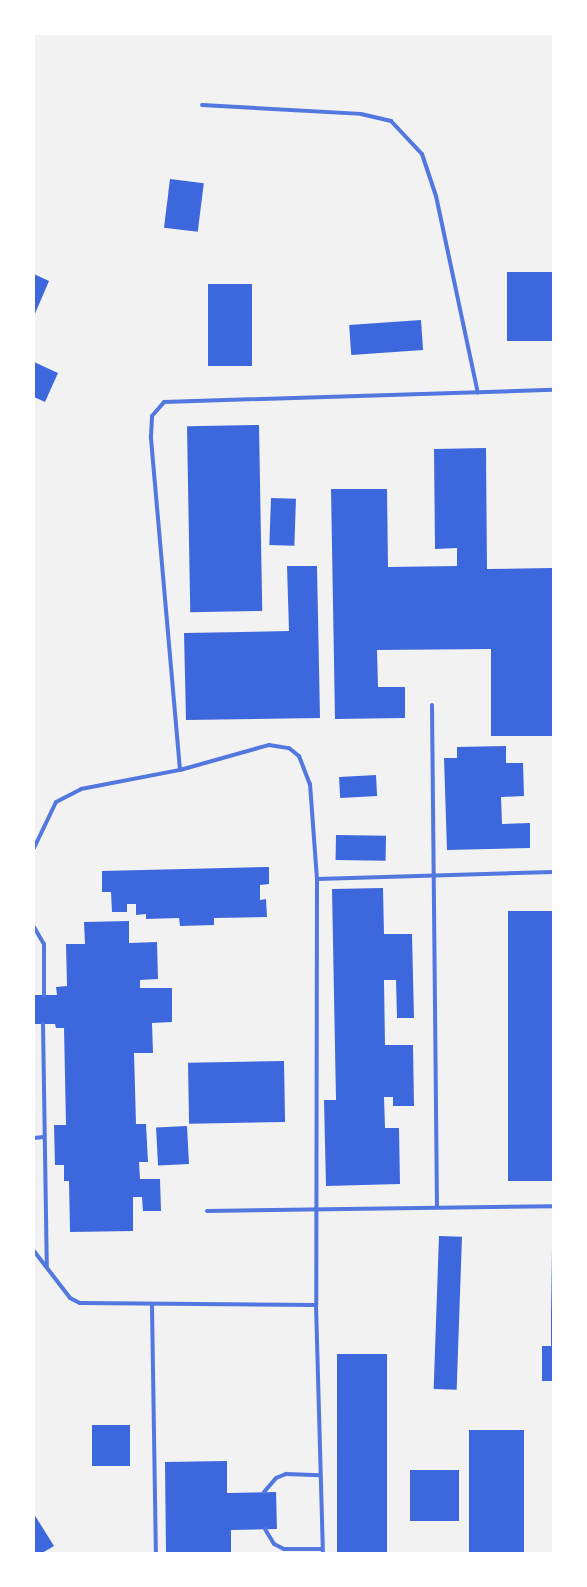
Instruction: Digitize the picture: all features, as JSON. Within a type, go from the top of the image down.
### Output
[{"type":"lane","points":[[202,105],[361,114],[391,121],[422,154],[436,196],[478,393]]},
{"type":"lane","points":[[180,770],[152,460],[152,416],[164,402],[553,390]]},
{"type":"lane","points":[[432,705],[436,1206]]},
{"type":"lane","points":[[34,848],[56,802],[81,789],[180,770],[269,745],[289,748],[299,756],[310,784],[317,879],[316,1305],[323,1551],[284,1549],[274,1544],[265,1529]]},
{"type":"lane","points":[[317,879],[434,873],[553,872]]},
{"type":"lane","points":[[34,927],[44,944],[44,996]]},
{"type":"lane","points":[[43,1024],[47,1267]]},
{"type":"lane","points":[[34,1138],[44,1137]]},
{"type":"lane","points":[[207,1211],[436,1206],[553,1206]]},
{"type":"lane","points":[[34,1251],[70,1298],[80,1303],[152,1306],[316,1305]]},
{"type":"lane","points":[[152,1306],[156,1553]]},
{"type":"lane","points":[[264,1492],[276,1478],[286,1474],[320,1475]]},
{"type":"building","points":[[170,179],[204,183],[198,232],[164,228]]},
{"type":"building","points":[[507,272],[553,272],[553,341],[507,341]]},
{"type":"building","points":[[34,274],[49,281],[34,316]]},
{"type":"building","points":[[208,284],[252,284],[252,366],[208,366]]},
{"type":"building","points":[[421,320],[423,350],[351,355],[349,325]]},
{"type":"building","points":[[34,362],[58,373],[45,402],[34,397]]},
{"type":"building","points":[[259,425],[262,611],[190,612],[187,426]]},
{"type":"building","points":[[486,448],[487,569],[552,568],[553,736],[491,736],[491,649],[377,650],[378,687],[405,687],[405,718],[335,719],[331,489],[387,489],[388,567],[457,566],[457,548],[435,549],[434,449]]},
{"type":"building","points":[[271,498],[296,499],[294,546],[269,545]]},
{"type":"building","points":[[287,566],[317,566],[320,718],[186,720],[184,633],[289,631]]},
{"type":"building","points":[[506,746],[506,763],[523,763],[524,796],[501,797],[502,824],[530,823],[530,848],[447,850],[444,758],[457,758],[457,747]]},
{"type":"building","points":[[376,775],[377,796],[340,798],[339,777]]},
{"type":"building","points":[[336,835],[386,836],[386,861],[336,860]]},
{"type":"building","points":[[269,867],[269,884],[260,885],[260,900],[266,899],[267,917],[214,918],[214,925],[180,926],[179,918],[146,919],[146,914],[136,915],[136,904],[127,904],[127,912],[112,912],[111,892],[102,892],[102,871]]},
{"type":"building","points":[[383,888],[384,934],[412,934],[414,1018],[397,1018],[396,980],[384,980],[385,1045],[413,1045],[414,1106],[393,1106],[393,1097],[384,1097],[385,1128],[399,1128],[400,1184],[326,1186],[324,1100],[336,1100],[332,889]]},
{"type":"building","points":[[508,911],[553,911],[553,1181],[508,1181]]},
{"type":"building","points":[[129,921],[129,943],[157,942],[158,979],[140,980],[140,988],[172,988],[172,1022],[152,1023],[153,1053],[134,1053],[136,1124],[146,1124],[148,1162],[139,1162],[140,1179],[160,1179],[161,1211],[143,1211],[142,1197],[133,1197],[133,1231],[70,1232],[69,1181],[64,1181],[64,1165],[55,1165],[54,1125],[66,1125],[64,1028],[56,1028],[55,1024],[34,1024],[34,995],[57,995],[56,987],[67,986],[66,944],[85,944],[84,922]]},
{"type":"building","points":[[284,1061],[285,1122],[189,1124],[188,1063]]},
{"type":"building","points":[[187,1126],[189,1164],[158,1166],[156,1128]]},
{"type":"building","points":[[439,1236],[462,1237],[457,1390],[434,1389]]},
{"type":"building","points":[[551,1248],[553,1381],[542,1381],[542,1346],[551,1346]]},
{"type":"building","points":[[337,1354],[387,1354],[387,1553],[337,1553]]},
{"type":"building","points":[[92,1425],[130,1425],[130,1466],[92,1466]]},
{"type":"building","points":[[469,1430],[524,1430],[524,1553],[469,1553]]},
{"type":"building","points":[[227,1461],[227,1493],[276,1492],[277,1529],[231,1530],[231,1553],[166,1553],[165,1462]]},
{"type":"building","points":[[410,1470],[459,1470],[459,1521],[410,1521]]},
{"type":"building","points":[[34,1514],[54,1546],[42,1553],[34,1553]]}]
